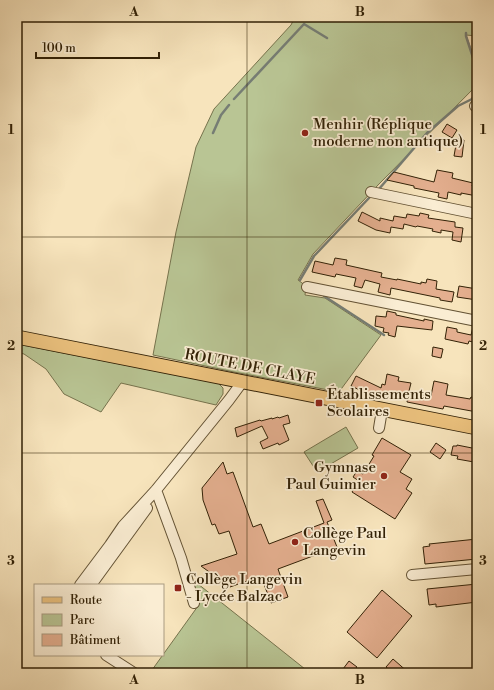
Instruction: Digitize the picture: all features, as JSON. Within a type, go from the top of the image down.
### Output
[{"type":"main road","name":"ROUTE DE CLAYE","points":[[17,337],[477,428]]},
{"type":"street","points":[[371,192],[477,214]]},
{"type":"street","points":[[307,287],[477,321]]},
{"type":"street","points":[[81,584],[123,526],[156,490],[243,381]]},
{"type":"street","points":[[379,428],[382,410]]},
{"type":"street","points":[[92,584],[129,531],[151,503],[156,490]]},
{"type":"street","points":[[156,490],[181,558],[194,603]]},
{"type":"street","points":[[412,575],[477,569]]},
{"type":"street","points":[[108,656],[134,673]]},
{"type":"green space","points":[[295,17],[477,17],[477,36],[466,35],[477,66],[477,85],[378,185],[313,254],[298,280],[306,286],[305,295],[325,298],[381,335],[339,392],[153,355],[176,232],[196,147],[214,109],[291,25]]},
{"type":"green space","points":[[17,344],[218,383],[223,388],[223,394],[216,405],[121,383],[101,412],[64,394],[46,369],[24,354],[17,352]]},
{"type":"green space","points":[[346,427],[358,448],[317,472],[304,452]]},
{"type":"green space","points":[[188,576],[310,673],[156,673],[152,670],[162,656],[164,656],[164,653],[198,606]]},
{"type":"building","points":[[447,124],[457,130],[452,138],[442,132]]},
{"type":"building","points":[[457,139],[464,140],[462,157],[454,156]]},
{"type":"building","points":[[437,170],[453,173],[452,178],[473,183],[472,186],[477,188],[477,196],[448,192],[447,199],[438,197],[439,193],[414,188],[414,186],[387,180],[394,172],[434,182]]},
{"type":"building","points":[[362,212],[380,221],[380,218],[393,221],[394,216],[406,218],[407,214],[419,216],[420,213],[429,215],[428,218],[455,222],[455,227],[463,228],[461,242],[452,240],[453,232],[441,230],[441,233],[432,231],[433,229],[404,224],[403,229],[391,227],[390,233],[376,230],[358,221]]},
{"type":"building","points":[[335,258],[347,260],[346,265],[382,273],[381,277],[421,284],[421,282],[426,283],[427,279],[437,281],[436,289],[454,292],[452,302],[440,300],[440,298],[391,288],[390,295],[378,292],[380,284],[365,280],[362,288],[354,286],[356,278],[336,274],[335,277],[312,272],[315,261],[333,265]]},
{"type":"building","points":[[459,286],[477,289],[477,300],[457,297]]},
{"type":"building","points":[[387,311],[396,313],[396,315],[424,321],[424,319],[433,321],[432,330],[397,326],[395,337],[388,335],[389,333],[383,332],[384,328],[375,326],[376,316],[386,317]]},
{"type":"building","points":[[447,327],[457,329],[457,332],[471,335],[473,327],[477,327],[477,343],[469,341],[468,344],[445,339]]},
{"type":"building","points":[[433,347],[443,349],[441,358],[432,356]]},
{"type":"building","points":[[387,374],[399,377],[398,381],[411,383],[408,395],[396,392],[395,398],[383,397],[361,392],[362,391],[351,386],[356,376],[381,388],[382,384],[385,385]]},
{"type":"building","points":[[434,381],[448,384],[446,395],[470,399],[471,397],[477,398],[477,412],[444,406],[443,409],[407,402],[408,395],[423,398],[423,395],[431,396]]},
{"type":"building","points":[[288,415],[290,423],[283,425],[289,440],[279,445],[278,443],[263,449],[260,442],[268,438],[262,426],[237,437],[235,428],[260,420],[279,418]]},
{"type":"building","name":"Gymnase Paul Guimier","points":[[382,438],[411,455],[400,472],[412,479],[406,489],[412,493],[395,519],[352,492],[359,481],[353,477],[357,471],[363,474],[374,456],[372,455]]},
{"type":"building","points":[[436,443],[446,450],[440,459],[430,452]]},
{"type":"building","points":[[457,445],[477,449],[477,460],[474,462],[457,459],[458,456],[451,455],[453,446]]},
{"type":"building","points":[[223,462],[227,474],[233,472],[253,527],[261,524],[269,544],[324,523],[316,501],[323,499],[332,520],[327,522],[337,547],[278,569],[288,597],[271,603],[261,576],[230,587],[201,566],[237,554],[229,531],[219,534],[215,524],[212,525],[203,500],[202,488]]},
{"type":"building","points":[[477,539],[477,559],[425,564],[423,547],[430,546],[429,544]]},
{"type":"building","points":[[477,584],[477,602],[436,607],[436,604],[429,605],[427,589]]},
{"type":"building","points":[[382,590],[412,616],[377,658],[347,632]]},
{"type":"building","points":[[393,659],[409,673],[393,673],[386,667]]},
{"type":"building","points":[[349,661],[357,667],[352,673],[340,673]]},
{"type":"waterway","points":[[234,99],[304,24],[327,38]]},
{"type":"waterway","points":[[466,33],[477,70]]},
{"type":"waterway","points":[[379,189],[427,133],[458,106],[472,99],[477,90]]},
{"type":"waterway","points":[[213,133],[221,115],[229,105]]},
{"type":"waterway","points":[[300,280],[314,256],[369,198]]},
{"type":"waterway","points":[[324,296],[384,335]]},
{"type":"place","name":"Menhir (Réplique moderne non antique)","points":[[305,133]]},
{"type":"place","name":"Établissements Scolaires","points":[[319,403]]},
{"type":"place","name":"Gymnase Paul Guimier","points":[[384,476]]},
{"type":"place","name":"Collège Paul Langevin","points":[[295,542]]},
{"type":"place","name":"Collège Langevin - Lycée Balzac","points":[[178,588]]}]
